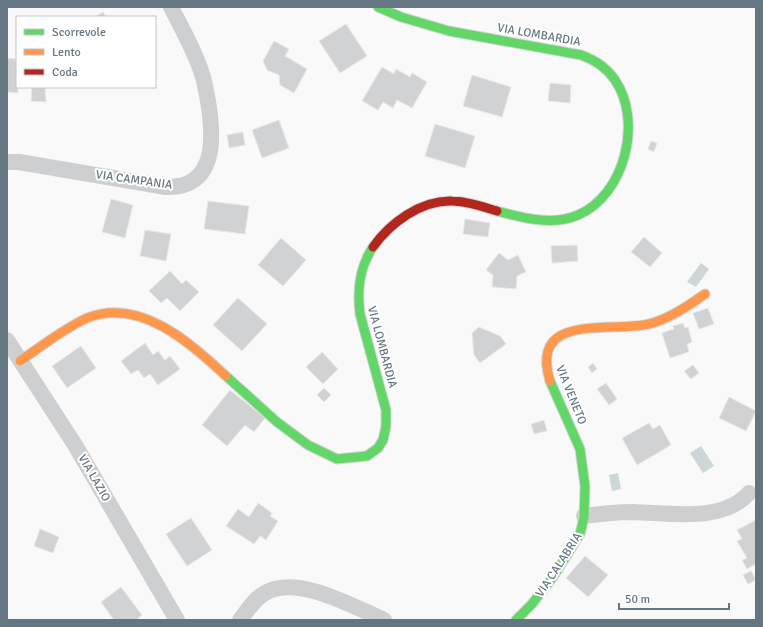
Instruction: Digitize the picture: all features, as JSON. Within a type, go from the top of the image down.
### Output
[{"type":"street","name":"VIA CAMPANIA","points":[[7,162],[19,162],[166,187],[185,184],[197,177],[206,165],[210,152],[212,129],[210,114],[203,75],[171,7]]},
{"type":"street","name":"VIA LOMBARDIA","points":[[20,360],[69,328],[88,318],[114,312],[130,313],[153,321],[179,336],[302,442],[315,451],[350,460],[368,456],[379,447],[385,434],[385,414],[376,367],[360,318],[358,297],[362,268],[370,252],[382,235],[394,223],[406,215],[442,202],[462,202],[528,219],[544,221],[562,219],[578,214],[598,202],[613,185],[622,167],[627,134],[625,106],[620,89],[609,72],[590,58],[574,53],[470,35],[413,20],[378,7]]},
{"type":"street","name":"VIA VENETO","points":[[584,521],[581,454],[551,382],[546,360],[548,348],[560,336],[575,330],[654,323],[680,310],[705,294]]},
{"type":"street","name":"VIA LAZIO","points":[[7,340],[75,445],[177,620]]},
{"type":"street","points":[[584,521],[618,513],[684,514],[706,512],[733,504],[749,493]]},
{"type":"street","name":"VIA CALABRIA","points":[[516,620],[544,590],[584,521]]},
{"type":"street","points":[[240,620],[255,601],[264,594],[272,590],[292,588],[322,593],[384,620]]},
{"type":"shaded area","points":[[701,263],[709,269],[696,287],[687,282]]},
{"type":"shaded area","points":[[701,446],[714,466],[703,473],[690,453]]},
{"type":"shaded area","points":[[618,473],[621,489],[612,491],[609,475]]},
{"type":"building","points":[[103,12],[105,16],[97,16]]},
{"type":"building","points":[[346,24],[367,56],[340,73],[319,41]]},
{"type":"building","points":[[274,41],[289,49],[285,56],[307,69],[294,93],[280,85],[279,75],[267,70],[263,61]]},
{"type":"building","points":[[7,58],[16,59],[16,88],[18,88],[18,93],[7,92]]},
{"type":"building","points":[[382,67],[394,74],[396,69],[410,77],[412,73],[427,82],[412,108],[397,100],[393,108],[383,102],[378,110],[362,101]]},
{"type":"building","points":[[472,75],[511,87],[502,117],[463,106]]},
{"type":"building","points":[[550,83],[571,85],[570,103],[548,101]]},
{"type":"building","points":[[32,88],[45,88],[46,102],[31,101]]},
{"type":"building","points":[[279,120],[289,148],[262,158],[252,130]]},
{"type":"building","points":[[435,124],[475,136],[465,168],[425,156]]},
{"type":"building","points":[[243,132],[245,145],[229,148],[227,135]]},
{"type":"building","points":[[651,141],[657,143],[654,152],[648,149]]},
{"type":"building","points":[[111,199],[133,205],[125,238],[102,232]]},
{"type":"building","points":[[208,201],[249,206],[245,234],[204,229]]},
{"type":"building","points":[[465,219],[490,223],[488,237],[463,234]]},
{"type":"building","points":[[145,230],[171,234],[166,261],[140,256]]},
{"type":"building","points":[[644,237],[662,253],[650,267],[631,252]]},
{"type":"building","points":[[281,238],[306,260],[283,286],[258,265]]},
{"type":"building","points":[[577,245],[578,261],[552,263],[551,246]]},
{"type":"building","points":[[499,253],[508,260],[518,255],[526,272],[517,276],[516,289],[492,287],[493,275],[486,270]]},
{"type":"building","points":[[170,271],[182,284],[186,280],[199,292],[180,311],[167,298],[161,303],[149,291]]},
{"type":"building","points":[[238,298],[267,324],[242,351],[213,325]]},
{"type":"building","points":[[708,308],[714,324],[699,329],[693,313]]},
{"type":"building","points":[[683,323],[685,328],[688,327],[692,342],[687,344],[689,352],[670,358],[662,333],[674,329],[673,326]]},
{"type":"building","points":[[479,327],[500,336],[506,344],[480,363],[474,355],[472,333]]},
{"type":"building","points":[[145,343],[153,355],[158,351],[165,360],[170,356],[180,369],[158,385],[150,374],[144,378],[138,370],[131,374],[121,361]]},
{"type":"building","points":[[81,346],[96,368],[67,388],[52,366]]},
{"type":"building","points":[[322,352],[338,369],[323,384],[306,367]]},
{"type":"building","points":[[593,363],[597,369],[592,373],[588,367]]},
{"type":"building","points":[[693,365],[699,373],[691,379],[684,371]]},
{"type":"building","points":[[606,383],[617,399],[609,405],[597,389]]},
{"type":"building","points":[[324,388],[331,395],[324,402],[317,395]]},
{"type":"building","points":[[230,390],[265,418],[254,432],[245,425],[227,446],[202,425]]},
{"type":"building","points":[[729,397],[756,411],[746,431],[719,418]]},
{"type":"building","points":[[544,420],[547,431],[534,434],[531,424]]},
{"type":"building","points":[[649,423],[653,429],[660,425],[671,445],[637,465],[622,438]]},
{"type":"building","points":[[258,503],[272,513],[270,516],[278,521],[266,540],[260,536],[254,544],[226,526],[238,509],[249,517]]},
{"type":"building","points":[[191,518],[212,550],[187,566],[166,534]]},
{"type":"building","points":[[756,520],[756,564],[747,569],[742,560],[747,558],[737,541],[742,539],[737,530]]},
{"type":"building","points":[[40,529],[59,537],[53,553],[34,546]]},
{"type":"building","points":[[585,556],[608,575],[588,597],[566,578]]},
{"type":"building","points":[[751,571],[756,580],[748,584],[743,575]]},
{"type":"building","points":[[121,587],[142,615],[136,620],[114,620],[101,602]]},
{"type":"traffic: fast","points":[[378,7],[401,17],[449,31],[581,55],[600,65],[615,80],[623,97],[628,116],[628,135],[625,155],[618,174],[608,191],[594,205],[578,215],[558,220],[538,220],[497,211]]},
{"type":"traffic: fast","points":[[226,376],[277,422],[308,445],[337,459],[367,456],[378,448],[383,440],[386,426],[386,410],[360,314],[359,296],[362,271],[368,255],[373,247]]},
{"type":"traffic: fast","points":[[516,620],[532,604],[553,577],[580,534],[584,517],[585,486],[580,449],[550,381]]},
{"type":"traffic: slow","points":[[550,381],[547,359],[551,344],[562,335],[577,330],[633,326],[656,322],[671,315],[705,294]]},
{"type":"traffic: slow","points":[[20,361],[61,332],[87,318],[107,313],[126,314],[145,318],[163,327],[197,350],[226,376]]},
{"type":"traffic: jam","points":[[373,247],[397,222],[429,204],[458,201],[475,204],[497,211]]}]
